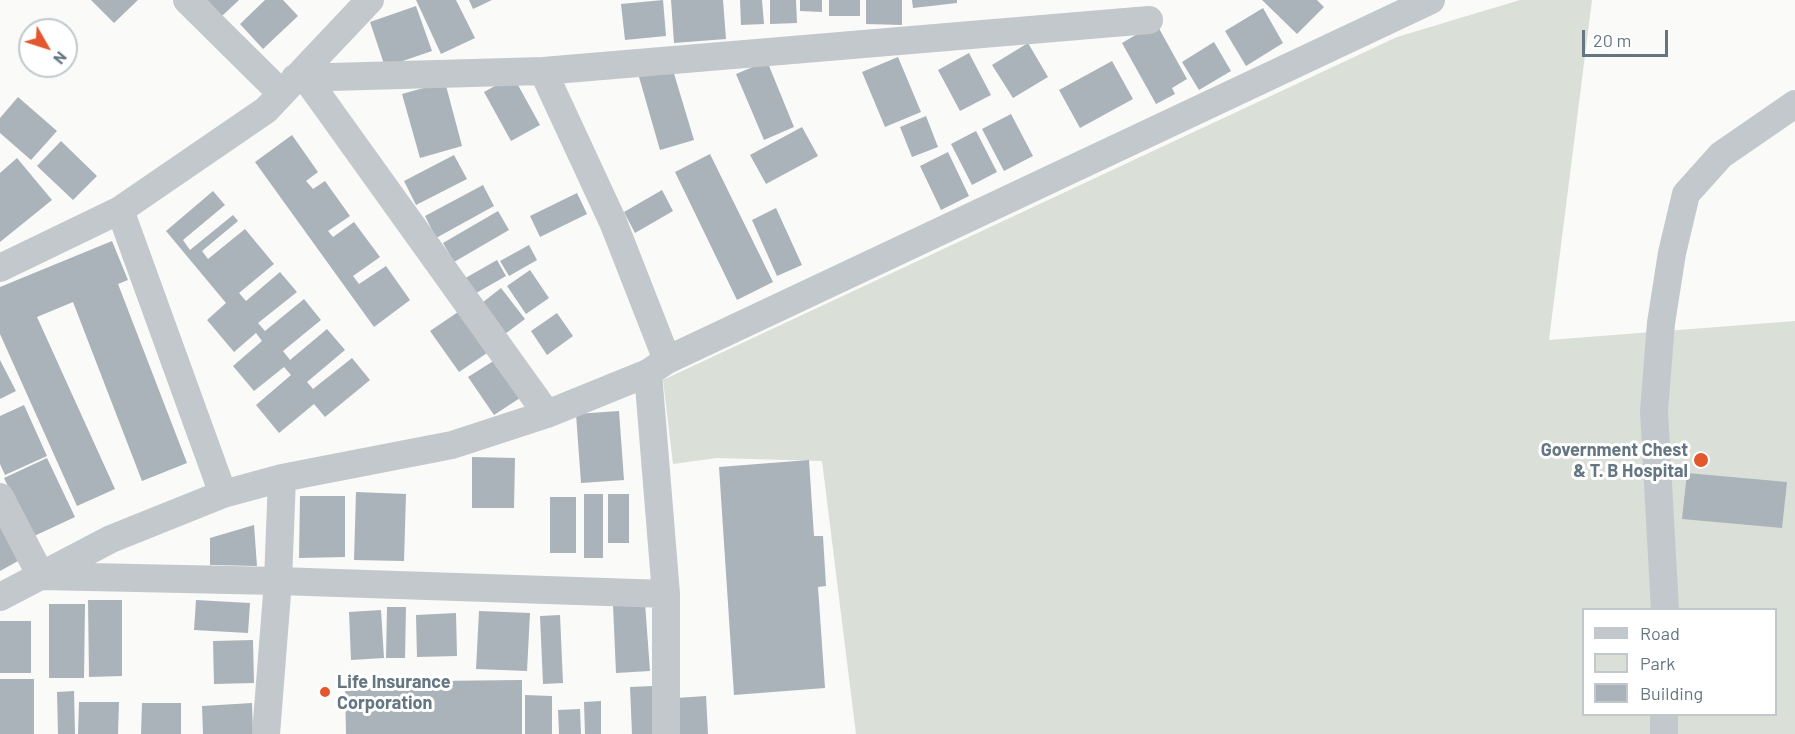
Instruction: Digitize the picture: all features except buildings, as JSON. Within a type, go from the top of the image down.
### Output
[{"type":"street","points":[[187,0],[294,83],[547,414]]},
{"type":"street","points":[[0,268],[120,210],[266,110],[370,0]]},
{"type":"street","points":[[0,597],[111,539],[223,494],[282,478],[452,445],[547,414],[658,367],[1431,0]]},
{"type":"street","points":[[294,83],[543,71],[1149,21]]},
{"type":"street","points":[[543,71],[613,222],[658,367],[666,594],[666,734]]},
{"type":"street","points":[[1665,608],[1654,411],[1661,323],[1672,253],[1686,194],[1721,155],[1795,104]]},
{"type":"street","points":[[120,210],[223,494]]},
{"type":"street","points":[[266,734],[278,580],[282,478]]},
{"type":"street","points":[[0,497],[41,576]]},
{"type":"street","points":[[41,576],[278,580],[666,594]]},
{"type":"street","points":[[1664,716],[1664,734]]},
{"type":"green space","points":[[1520,0],[1592,0],[1549,340],[1795,321],[1795,734],[856,734],[822,461],[717,458],[673,464],[663,380],[1397,37]]},
{"type":"place","name":"Government Chest & T. B Hospital","points":[[1701,460]]},
{"type":"place","name":"Life Insurance Corporation","points":[[325,692]]}]
